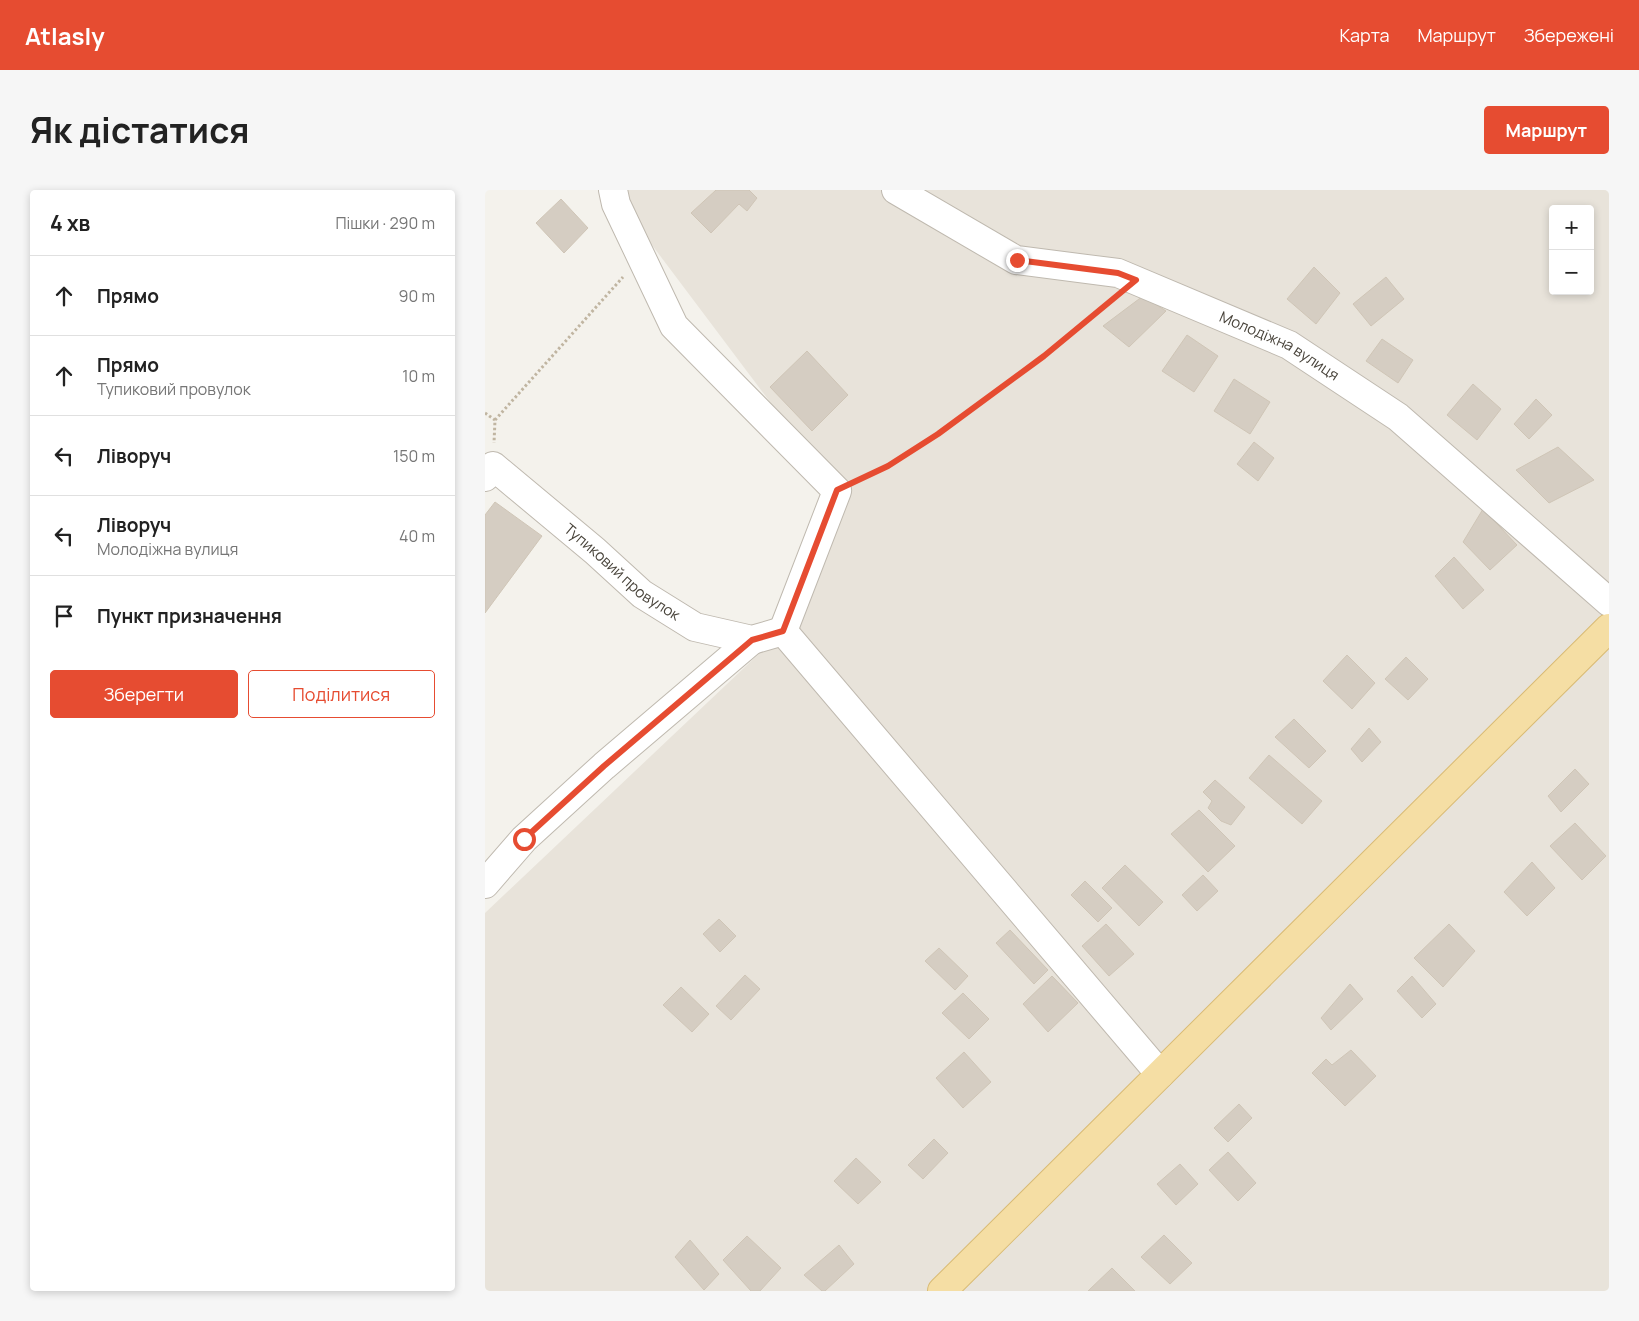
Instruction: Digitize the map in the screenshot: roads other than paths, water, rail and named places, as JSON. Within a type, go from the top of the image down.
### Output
[{"type":"main road","points":[[942,1291],[1609,628]]},
{"type":"street","points":[[613,190],[616,204],[674,326],[837,490],[783,631],[1160,1074]]},
{"type":"street","name":"Молодіжна вулиця","points":[[896,190],[1017,260],[1118,273],[1289,345],[1398,417],[1609,602]]},
{"type":"street","name":"Тупиковий провулок","points":[[489,471],[595,551],[642,594],[695,627],[752,640],[783,631]]},
{"type":"street","points":[[485,884],[524,839],[604,766],[752,640]]}]
